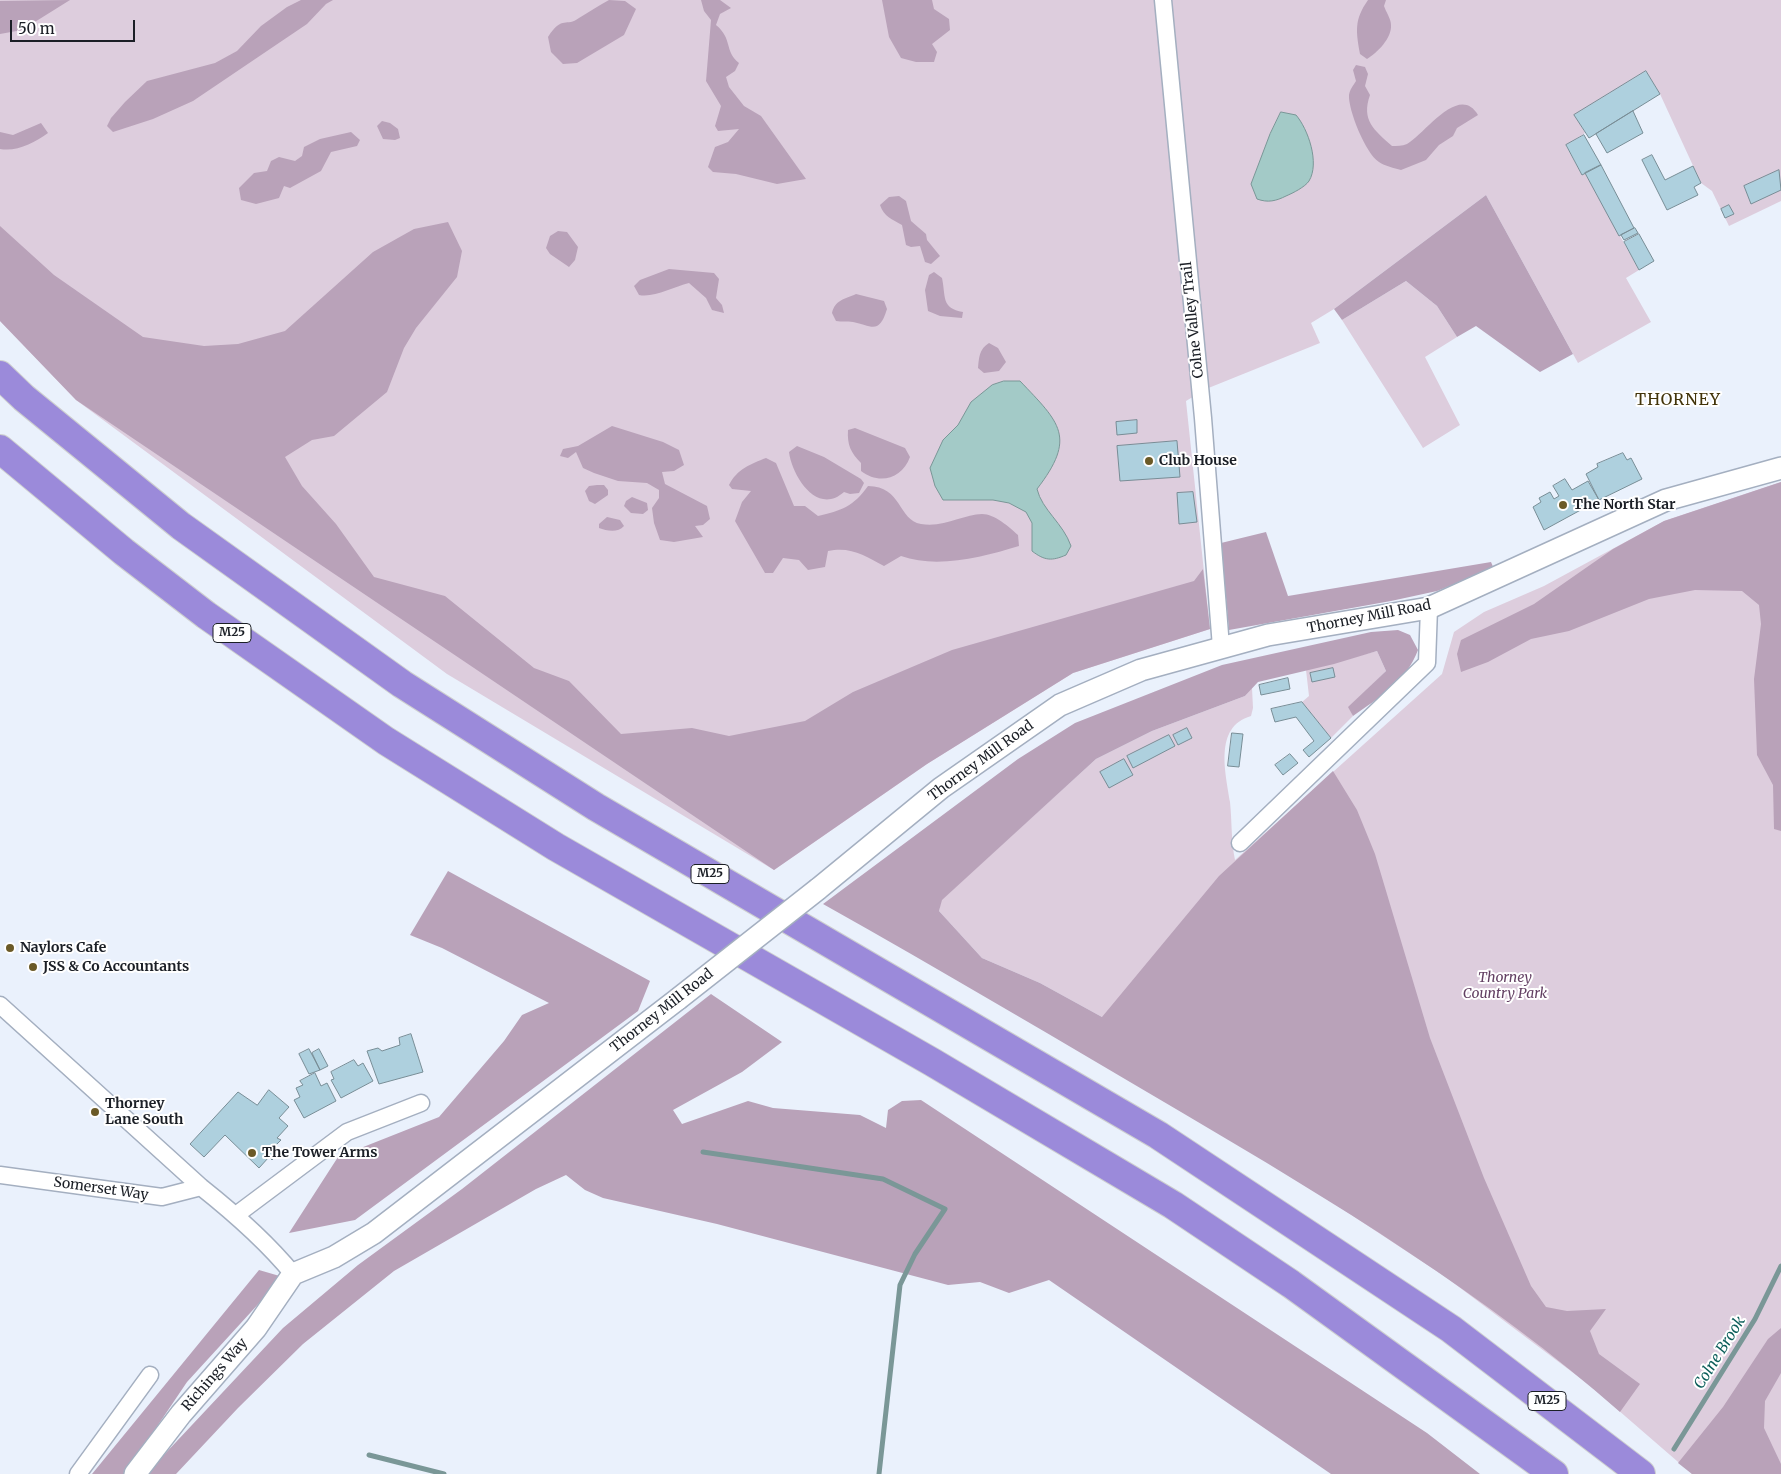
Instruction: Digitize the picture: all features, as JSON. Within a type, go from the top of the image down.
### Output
[{"type":"highway","name":"M25","points":[[0,375],[24,398],[181,526],[402,684],[596,807],[1158,1136],[1451,1329],[1641,1474]]},
{"type":"highway","name":"M25","points":[[0,449],[124,552],[198,609],[386,741],[556,847],[932,1062],[1166,1201],[1291,1284],[1548,1471]]},
{"type":"street","name":"Colne Valley Trail","points":[[1163,0],[1203,418],[1220,644]]},
{"type":"street","name":"Thorney Mill Road","points":[[293,1274],[334,1257],[374,1233],[678,999],[818,889],[941,788],[1060,706],[1141,670],[1220,644],[1429,608],[1666,500],[1781,468]]},
{"type":"street","points":[[1240,843],[1427,663],[1429,608]]},
{"type":"street","points":[[0,1005],[202,1188],[236,1215],[272,1249],[293,1274]]},
{"type":"street","points":[[236,1215],[347,1132],[422,1103]]},
{"type":"street","name":"Somerset Way","points":[[0,1175],[162,1197],[202,1188]]},
{"type":"street","name":"Richings Way","points":[[135,1474],[181,1414],[256,1328],[293,1274]]},
{"type":"street","points":[[78,1474],[150,1376]]},
{"type":"green space","points":[[0,0],[1781,0],[1781,201],[1729,226],[1712,191],[1701,183],[1660,94],[1646,71],[1575,115],[1585,133],[1566,146],[1582,175],[1585,173],[1639,270],[1626,278],[1651,322],[1578,363],[1486,195],[1334,309],[1311,323],[1320,343],[1206,389],[1186,401],[1210,629],[1073,673],[927,764],[774,870],[447,674],[76,400],[0,321]]},
{"type":"green space","points":[[1406,281],[1437,306],[1457,337],[1425,357],[1460,425],[1423,448],[1342,320]]},
{"type":"green space","name":"Thorney Country Park","points":[[1781,482],[1781,1474],[1692,1474],[1588,1384],[1447,1278],[1318,1193],[1102,1017],[1040,983],[982,958],[939,911],[941,900],[1096,759],[1152,731],[1245,696],[1252,688],[1253,708],[1251,716],[1239,722],[1231,730],[1225,753],[1235,860],[1442,674],[1454,632],[1484,612],[1544,586],[1664,521]]},
{"type":"green space","points":[[1377,651],[1386,671],[1349,707],[1353,716],[1331,738],[1302,702],[1309,696],[1306,670]]},
{"type":"shaded area","points":[[70,0],[22,30],[0,34],[0,1]]},
{"type":"shaded area","points":[[301,0],[333,0],[326,4],[307,24],[193,101],[153,119],[113,132],[107,126],[111,118],[125,102],[147,81],[215,63],[237,51],[261,26],[287,7]]},
{"type":"shaded area","points":[[609,0],[625,1],[636,9],[624,35],[577,63],[563,64],[551,52],[548,37],[553,30],[561,24],[575,21]]},
{"type":"shaded area","points":[[701,0],[720,0],[731,8],[720,14],[716,25],[725,35],[731,54],[739,63],[735,71],[726,77],[729,87],[744,106],[761,116],[806,179],[777,184],[736,174],[713,172],[708,167],[715,147],[728,142],[739,129],[718,131],[715,126],[721,106],[706,81],[711,20],[704,11]]},
{"type":"shaded area","points":[[882,0],[932,0],[934,9],[949,19],[950,30],[932,44],[937,52],[934,62],[916,62],[901,58],[889,37]]},
{"type":"shaded area","points":[[1368,0],[1386,0],[1384,6],[1391,30],[1379,49],[1367,59],[1360,54],[1357,26],[1360,14]]},
{"type":"shaded area","points":[[1356,65],[1365,67],[1368,74],[1365,86],[1370,95],[1367,111],[1368,118],[1380,135],[1392,146],[1407,144],[1452,107],[1461,105],[1470,107],[1478,115],[1457,128],[1453,136],[1439,145],[1426,160],[1401,170],[1384,165],[1369,150],[1351,111],[1349,95],[1356,81],[1353,70]]},
{"type":"shaded area","points":[[1281,112],[1296,115],[1305,129],[1313,156],[1312,174],[1309,181],[1302,188],[1282,198],[1268,201],[1257,199],[1251,184],[1270,134]]},
{"type":"shaded area","points":[[382,121],[390,123],[398,129],[400,138],[395,140],[383,139],[377,126]]},
{"type":"shaded area","points":[[41,123],[48,133],[43,137],[19,148],[0,149],[0,132],[13,135]]},
{"type":"shaded area","points":[[351,132],[360,140],[357,146],[331,152],[321,171],[290,188],[284,186],[279,198],[256,204],[241,200],[239,188],[254,173],[267,171],[271,161],[279,157],[295,161],[302,156],[304,147],[320,139]]},
{"type":"shaded area","points":[[1486,195],[1573,354],[1540,372],[1476,326],[1457,337],[1437,306],[1406,281],[1342,320],[1334,309]]},
{"type":"shaded area","points":[[899,196],[906,201],[911,221],[926,234],[927,240],[940,256],[931,264],[925,262],[920,246],[911,247],[906,245],[902,225],[889,217],[880,205],[889,197]]},
{"type":"shaded area","points":[[448,222],[462,251],[457,277],[416,328],[404,348],[387,392],[334,436],[312,440],[285,457],[302,486],[336,524],[374,577],[445,596],[534,668],[569,681],[621,734],[692,728],[729,736],[805,721],[853,692],[952,650],[1194,581],[1203,569],[1210,629],[1073,673],[927,764],[774,870],[76,400],[0,321],[0,226],[54,275],[143,337],[204,346],[238,344],[285,331],[373,252],[414,229]]},
{"type":"shaded area","points":[[558,231],[567,232],[578,247],[575,260],[569,267],[550,254],[546,248],[550,236]]},
{"type":"shaded area","points":[[669,269],[714,273],[719,279],[716,298],[722,305],[724,313],[712,310],[706,298],[689,283],[657,294],[639,295],[634,286],[640,280]]},
{"type":"shaded area","points":[[934,272],[942,278],[946,301],[951,308],[963,312],[962,318],[940,316],[928,311],[925,290],[929,275]]},
{"type":"shaded area","points":[[856,294],[884,301],[887,309],[878,326],[836,321],[832,313],[835,305],[841,300]]},
{"type":"shaded area","points":[[989,343],[998,348],[1006,362],[999,371],[984,373],[978,368],[979,357],[983,348]]},
{"type":"shaded area","points":[[1004,381],[1020,381],[1045,408],[1054,420],[1058,431],[1060,443],[1057,456],[1037,489],[1043,504],[1063,530],[1071,546],[1066,555],[1061,557],[1049,559],[1041,557],[1032,551],[1032,523],[1026,512],[1009,503],[993,500],[943,500],[935,486],[930,468],[943,440],[958,425],[971,402],[992,385]]},
{"type":"shaded area","points":[[612,426],[663,442],[679,450],[684,465],[674,471],[662,472],[665,484],[707,506],[710,519],[703,525],[695,526],[703,537],[674,542],[660,540],[654,523],[652,508],[659,498],[659,490],[647,483],[618,481],[583,468],[576,452],[568,458],[560,456],[563,449],[578,446]]},
{"type":"shaded area","points":[[855,428],[905,448],[910,457],[902,470],[896,475],[882,479],[875,478],[861,471],[861,463],[852,452],[848,440],[848,430]]},
{"type":"shaded area","points":[[797,446],[824,457],[861,479],[864,483],[859,493],[850,494],[844,492],[834,498],[824,499],[808,490],[801,482],[791,462],[789,452]]},
{"type":"shaded area","points":[[766,458],[776,463],[794,506],[805,506],[818,516],[846,507],[858,498],[868,486],[879,487],[894,497],[908,516],[921,524],[946,523],[982,514],[992,516],[1018,535],[1019,546],[960,560],[915,560],[901,556],[884,566],[851,551],[836,550],[828,551],[825,567],[808,570],[799,560],[783,558],[773,573],[765,573],[735,521],[742,502],[751,491],[732,489],[729,485],[740,471]]},
{"type":"shaded area","points":[[1781,482],[1781,831],[1774,829],[1773,785],[1757,755],[1754,679],[1761,624],[1759,605],[1742,591],[1695,590],[1649,599],[1569,631],[1531,639],[1488,662],[1461,672],[1457,654],[1461,640],[1534,604],[1613,549],[1664,521]]},
{"type":"shaded area","points":[[604,485],[608,490],[608,495],[595,504],[589,501],[585,491],[589,486]]},
{"type":"shaded area","points":[[632,497],[647,503],[648,510],[643,514],[631,513],[624,506],[626,501]]},
{"type":"shaded area","points":[[607,517],[620,520],[624,526],[609,531],[599,528],[599,524]]},
{"type":"shaded area","points":[[1266,532],[1288,596],[1491,562],[1494,569],[1437,591],[1229,630],[1221,543]]},
{"type":"shaded area","points":[[1398,630],[1410,635],[1418,650],[1413,661],[1407,671],[1391,688],[1353,716],[1348,707],[1386,671],[1377,651],[1334,664],[1258,682],[1245,696],[1152,731],[1096,759],[942,900],[939,911],[982,958],[1040,983],[1102,1017],[1219,876],[1333,771],[1357,810],[1375,854],[1430,1038],[1484,1178],[1531,1286],[1546,1307],[1567,1311],[1606,1309],[1590,1331],[1599,1354],[1640,1384],[1620,1412],[1517,1328],[1463,1289],[1352,1216],[1181,1112],[823,904],[1018,759],[1075,723],[1222,665],[1371,632]]},
{"type":"shaded area","points":[[448,871],[650,981],[638,1011],[355,1220],[289,1233],[338,1157],[439,1117],[504,1041],[522,1015],[549,1003],[442,948],[410,935]]},
{"type":"shaded area","points":[[711,994],[782,1042],[742,1072],[673,1110],[682,1124],[748,1101],[773,1108],[860,1115],[886,1128],[888,1110],[902,1101],[921,1100],[1427,1433],[1480,1474],[1331,1474],[1049,1280],[1009,1293],[980,1282],[948,1285],[717,1224],[603,1198],[585,1190],[566,1175],[536,1189],[394,1271],[303,1344],[238,1408],[176,1474],[146,1474],[283,1328],[358,1265],[462,1189]]},
{"type":"shaded area","points":[[259,1270],[283,1277],[187,1382],[125,1474],[92,1474]]},
{"type":"shaded area","points":[[1781,1328],[1781,1373],[1765,1401],[1764,1428],[1781,1464],[1781,1474],[1692,1474],[1678,1463],[1723,1407],[1768,1339]]},
{"type":"building","points":[[1646,71],[1660,94],[1589,138],[1574,115]]},
{"type":"building","points":[[1633,111],[1643,133],[1607,153],[1596,134]]},
{"type":"building","points":[[1584,135],[1601,165],[1582,175],[1566,145]]},
{"type":"building","points":[[1652,155],[1665,180],[1693,166],[1701,183],[1694,187],[1698,195],[1667,210],[1642,160]]},
{"type":"building","points":[[1601,165],[1634,228],[1619,236],[1585,173]]},
{"type":"building","points":[[1779,170],[1781,190],[1751,204],[1744,186]]},
{"type":"building","points":[[1729,205],[1734,214],[1725,218],[1721,209]]},
{"type":"building","points":[[1635,228],[1638,233],[1624,240],[1621,235]]},
{"type":"building","points":[[1639,234],[1654,261],[1639,270],[1624,242]]},
{"type":"building","points":[[1137,420],[1137,433],[1117,435],[1116,422]]},
{"type":"building","name":"Club House","points":[[1177,441],[1180,477],[1120,481],[1117,446]]},
{"type":"building","points":[[1623,453],[1627,460],[1631,458],[1642,479],[1599,500],[1586,474],[1598,467],[1597,464]]},
{"type":"building","name":"The North Star","points":[[1565,479],[1572,490],[1588,481],[1599,500],[1544,530],[1533,507],[1541,502],[1539,498],[1550,492],[1554,499],[1559,496],[1553,486]]},
{"type":"building","points":[[1193,492],[1197,522],[1179,524],[1177,493]]},
{"type":"building","points":[[1333,668],[1335,677],[1312,682],[1310,673]]},
{"type":"building","points":[[1288,678],[1290,689],[1261,695],[1259,685]]},
{"type":"building","points":[[1302,702],[1331,738],[1309,757],[1303,750],[1314,741],[1296,717],[1275,722],[1271,709]]},
{"type":"building","points":[[1187,728],[1192,738],[1178,745],[1173,735]]},
{"type":"building","points":[[1232,733],[1243,734],[1239,767],[1228,766]]},
{"type":"building","points":[[1169,735],[1175,746],[1133,768],[1127,756]]},
{"type":"building","points":[[1290,754],[1298,763],[1283,775],[1275,765]]},
{"type":"building","points":[[1124,759],[1133,775],[1109,788],[1100,772]]},
{"type":"building","points":[[411,1034],[423,1072],[379,1084],[367,1051],[378,1048],[382,1051],[400,1045],[399,1038]]},
{"type":"building","points":[[309,1049],[320,1070],[309,1074],[299,1054]]},
{"type":"building","points":[[319,1049],[328,1066],[320,1070],[312,1053]]},
{"type":"building","points":[[354,1060],[358,1066],[363,1063],[373,1081],[341,1098],[331,1080],[334,1079],[331,1072]]},
{"type":"building","points":[[315,1073],[321,1086],[327,1083],[336,1101],[304,1118],[294,1100],[300,1097],[296,1088],[303,1085],[300,1081]]},
{"type":"building","points":[[269,1090],[289,1107],[279,1118],[288,1126],[277,1138],[281,1140],[272,1149],[278,1154],[272,1160],[269,1157],[259,1168],[225,1135],[204,1157],[190,1144],[238,1092],[257,1105]]},
{"type":"waterway","points":[[703,1152],[883,1179],[945,1209],[915,1254],[900,1285],[879,1474]]},
{"type":"waterway","name":"Colne Brook","points":[[1674,1449],[1755,1319],[1781,1266]]},
{"type":"waterway","points":[[369,1455],[444,1474]]},
{"type":"place","name":"Club House","points":[[1149,461]]},
{"type":"place","name":"The North Star","points":[[1563,505]]},
{"type":"place","name":"Naylors Cafe","points":[[10,948]]},
{"type":"place","name":"JSS & Co Accountants","points":[[33,967]]},
{"type":"place","name":"Thorney Lane South","points":[[95,1112]]},
{"type":"place","name":"The Tower Arms","points":[[252,1153]]},
{"type":"district","name":"THORNEY","points":[[1678,400]]}]
